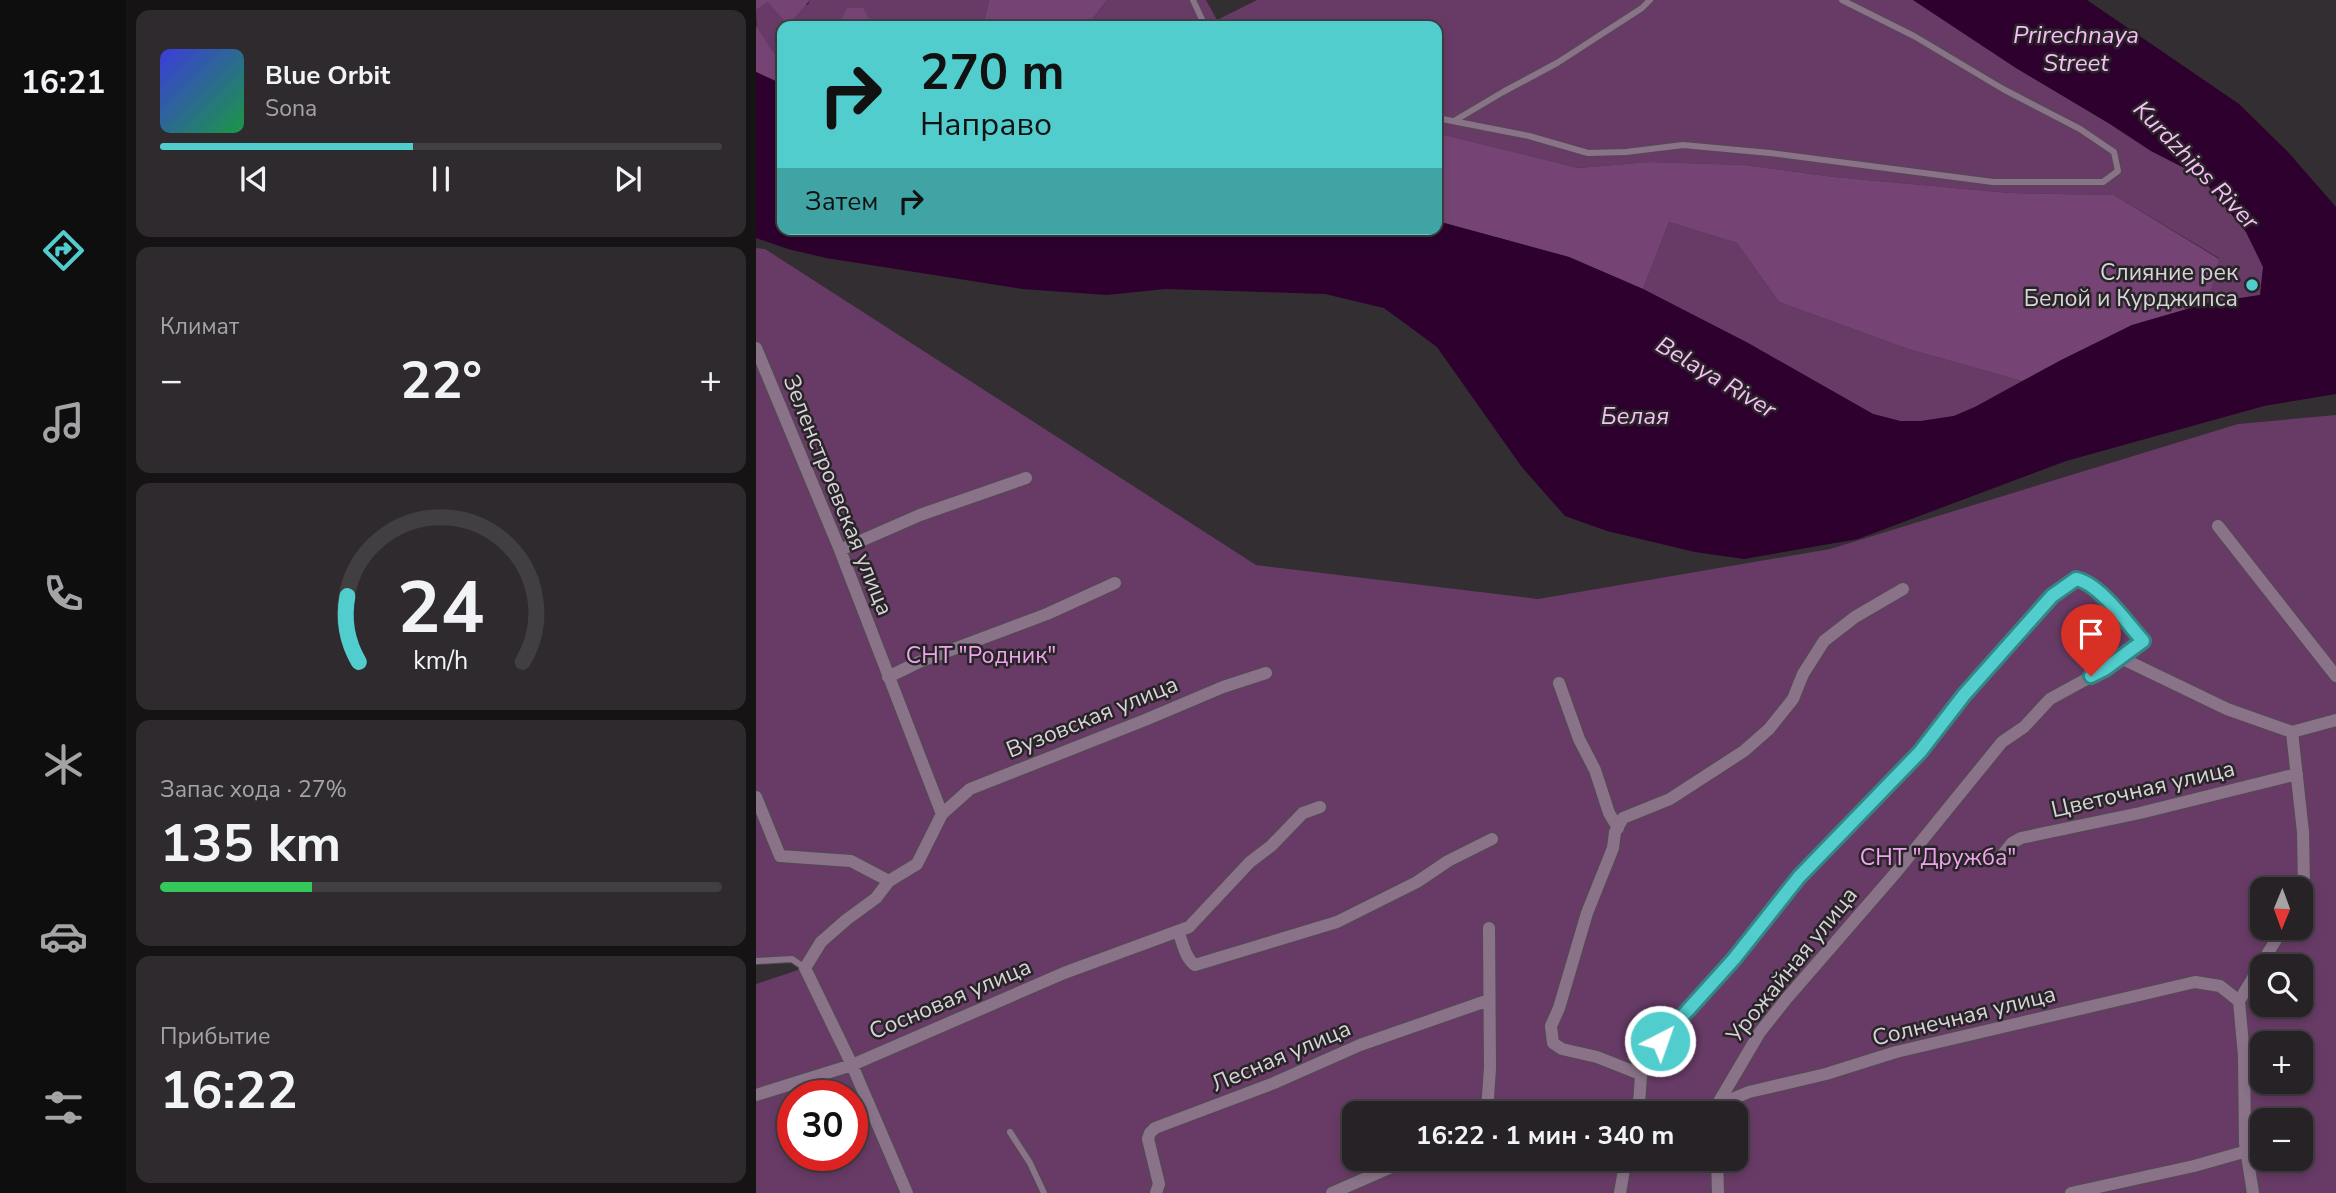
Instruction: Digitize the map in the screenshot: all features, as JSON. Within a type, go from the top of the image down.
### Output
[{"type":"street","name":"Зеленстроевская улица","points":[[756,348],[840,550],[942,814]]},
{"type":"street","points":[[840,550],[920,514],[1026,478]]},
{"type":"street","points":[[2218,526],[2336,676]]},
{"type":"street","name":"Урожайная улица","points":[[1640,1074],[1645,1058],[1734,959],[1799,877],[1920,752],[1964,695],[2052,596],[2076,579],[2085,581],[2143,641],[2105,669],[2050,699],[2024,727],[1995,750],[1898,870],[1760,1032],[1721,1101]]},
{"type":"street","points":[[888,677],[919,662],[1047,614],[1115,583]]},
{"type":"street","points":[[1640,1101],[1640,1074],[1597,1057],[1562,1049],[1553,1043],[1551,1026],[1559,1008],[1587,913],[1623,818],[1670,799],[1745,751],[1769,729],[1793,699],[1803,674],[1824,641],[1855,617],[1903,589]]},
{"type":"street","points":[[2121,658],[2227,709],[2292,732],[2336,720]]},
{"type":"street","name":"Вузовская улица","points":[[942,814],[970,789],[1223,687],[1266,673]]},
{"type":"street","points":[[1559,683],[1579,739],[1595,770],[1609,813],[1618,828]]},
{"type":"street","points":[[2292,732],[2303,832],[2304,877]]},
{"type":"street","name":"Цветочная улица","points":[[2004,853],[2012,843],[2021,838],[2140,813],[2297,774]]},
{"type":"street","points":[[756,797],[780,856],[851,861],[889,881]]},
{"type":"street","name":"Сосновая улица","points":[[756,1095],[852,1065],[1065,972],[1189,928],[1250,862],[1271,846],[1303,813],[1320,807]]},
{"type":"street","points":[[907,1193],[852,1065],[805,968],[821,942],[876,898],[889,881],[917,864],[942,814]]},
{"type":"street","points":[[1178,931],[1187,955],[1195,965],[1230,955],[1337,922],[1417,882],[1448,861],[1492,839]]},
{"type":"street","points":[[1488,1101],[1489,928]]},
{"type":"street","points":[[2253,1193],[2247,1151],[2239,1001],[2276,940]]},
{"type":"street","name":"Солнечная улица","points":[[1732,1101],[1749,1092],[1896,1052],[2195,982],[2220,986],[2239,1001]]},
{"type":"street","name":"Лесная улица","points":[[1156,1193],[1159,1184],[1148,1139],[1155,1128],[1274,1083],[1360,1045],[1489,1000]]},
{"type":"street","points":[[2071,1193],[2247,1151]]},
{"type":"street","points":[[1332,1193],[1382,1171]]},
{"type":"street","points":[[1620,1193],[1624,1171]]},
{"type":"street","points":[[1717,1171],[1718,1193]]},
{"type":"lane","points":[[1192,0],[1202,21]]},
{"type":"lane","points":[[1454,121],[1557,63],[1642,8],[1650,0]]},
{"type":"lane","points":[[1442,119],[1529,135],[1588,153],[1626,152],[1683,145],[1770,153],[1993,182],[2103,182],[2118,171],[2114,152],[2080,129],[2003,89],[1914,36],[1842,0]]},
{"type":"lane","points":[[756,961],[792,959],[805,968]]},
{"type":"lane","points":[[1010,1132],[1030,1163],[1044,1193]]},
{"type":"green space","points":[[810,0],[989,0],[984,21],[777,21],[777,61],[757,31],[756,10],[768,2],[808,5]]},
{"type":"green space","points":[[1107,0],[1206,0],[1217,20],[1257,0],[1913,0],[2016,68],[2151,151],[2200,176],[2246,232],[2264,267],[2260,295],[2208,303],[2219,258],[2114,195],[2010,193],[1834,177],[1744,165],[1650,162],[1578,168],[1442,134],[1442,21],[1091,21]]},
{"type":"green space","points":[[1669,222],[1737,243],[1779,302],[1908,349],[2022,381],[1954,416],[1900,421],[1873,414],[1748,343],[1643,289]]},
{"type":"green space","name":"СНТ \"Дружба\"","points":[[756,248],[765,249],[1256,565],[1538,599],[1830,549],[2238,424],[2336,415],[2336,1193],[756,1193],[756,984],[804,968],[792,959],[756,961]]},
{"type":"shaded area","points":[[756,0],[810,0],[792,21],[785,21],[768,2],[756,10]]},
{"type":"shaded area","points":[[989,0],[1107,0],[1091,21],[984,21]]},
{"type":"shaded area","points":[[847,8],[863,8],[870,21],[840,21]]},
{"type":"shaded area","points":[[756,26],[777,58],[777,82],[756,72]]},
{"type":"shaded area","points":[[1442,134],[1578,168],[1650,162],[1744,165],[1834,177],[2010,193],[2114,195],[2219,259],[2208,303],[2132,325],[2022,381],[1908,349],[1779,302],[1737,243],[1669,222],[1643,289],[1569,257],[1442,222]]},
{"type":"water","name":"Белая","points":[[1913,0],[2087,0],[2239,104],[2288,152],[2336,207],[2336,394],[2264,406],[2066,461],[1858,539],[1744,559],[1695,552],[1607,531],[1565,516],[1521,466],[1437,347],[1384,308],[1325,294],[1165,289],[1107,295],[1022,289],[826,258],[756,238],[756,72],[777,82],[777,235],[1442,235],[1442,222],[1569,257],[1643,289],[1748,343],[1873,414],[1900,421],[1921,421],[1954,416],[1975,407],[2132,325],[2208,303],[2260,295],[2263,267],[2246,232],[2200,176],[2151,151],[2016,68]]},
{"type":"place","name":"Слияние рек Белой и Курджипса","points":[[2252,285]]},
{"type":"route","points":[[1660,1041],[1734,959],[1799,877],[1920,752],[1964,695],[2052,596],[2076,579],[2085,581],[2103,597],[2143,641],[2091,676]]},
{"type":"water label","name":"Prirechnaya Street","points":[[2076,49]]},
{"type":"water label","name":"Kurdzhips River","points":[[2196,165]]},
{"type":"water label","name":"Belaya River","points":[[1716,377]]},
{"type":"park label","name":"СНТ \"Родник\"","points":[[981,655]]}]
